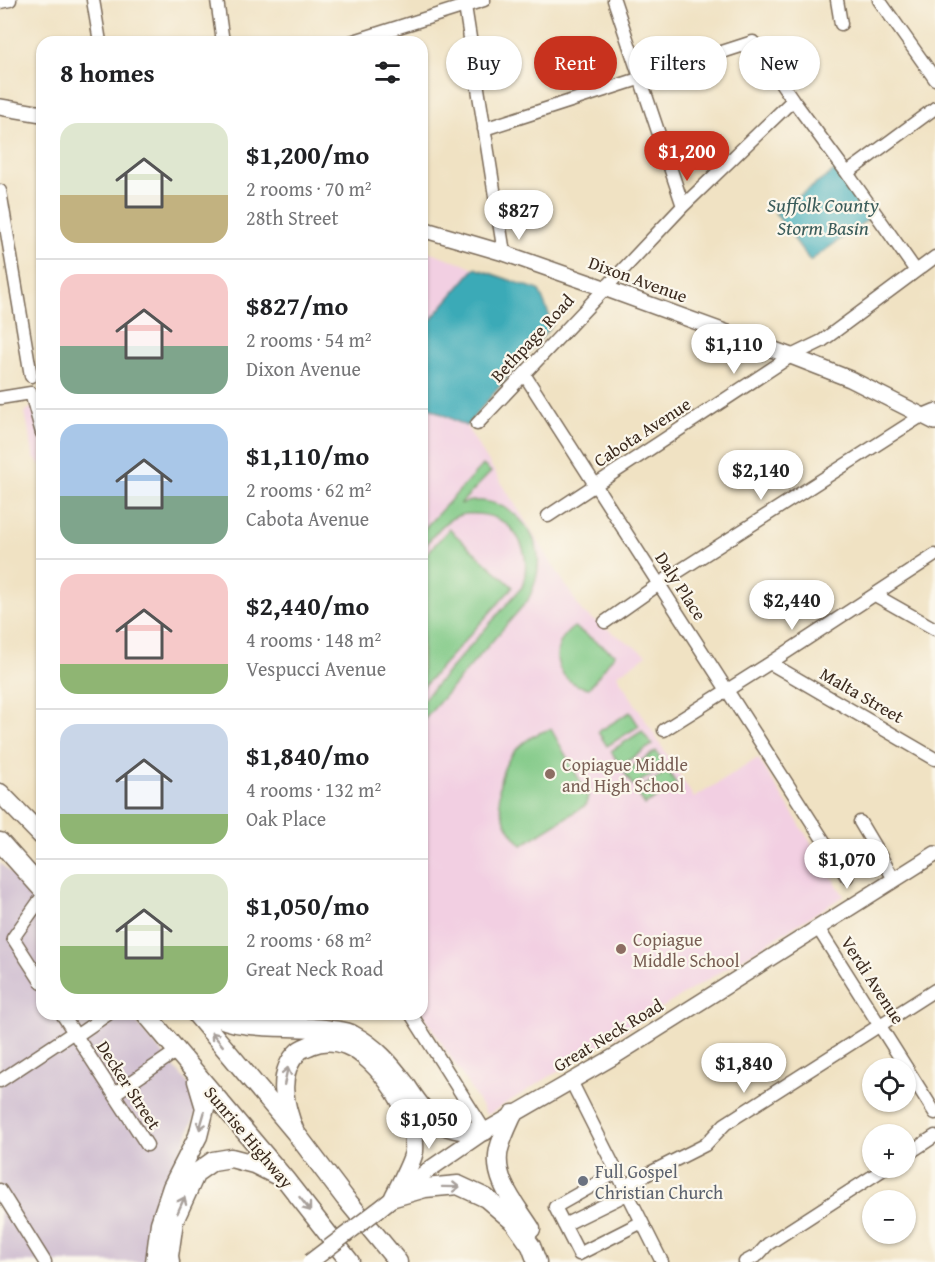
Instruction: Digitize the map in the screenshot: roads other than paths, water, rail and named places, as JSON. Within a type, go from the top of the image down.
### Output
[{"type":"highway","points":[[0,793],[36,830]]},
{"type":"highway","points":[[0,842],[36,882]]},
{"type":"highway","name":"Sunrise Highway","points":[[151,1020],[285,1179],[351,1262]]},
{"type":"highway","name":"Sunrise Highway","points":[[201,1020],[295,1132],[398,1262]]},
{"type":"highway","points":[[228,1020],[245,1025],[316,1027],[351,1033],[376,1049],[422,1107],[440,1123],[461,1130],[485,1131]]},
{"type":"highway","points":[[295,1132],[288,1116],[283,1089],[287,1067],[299,1050],[321,1041],[345,1044],[360,1053],[387,1080],[404,1105],[413,1129],[414,1153],[394,1197]]},
{"type":"highway","points":[[155,1262],[160,1223],[172,1187],[198,1136],[205,1108],[198,1083],[189,1066]]},
{"type":"highway","points":[[513,1114],[499,1150],[498,1171],[503,1186],[549,1262]]},
{"type":"highway","points":[[170,1262],[174,1221],[196,1173],[213,1161],[231,1158],[254,1164],[285,1179]]},
{"type":"highway","points":[[394,1197],[425,1188],[458,1185],[486,1198],[514,1222],[531,1246],[537,1262]]},
{"type":"main road","points":[[0,107],[36,113]]},
{"type":"main road","name":"Dixon Avenue","points":[[428,231],[504,253],[791,356],[850,379],[931,416]]},
{"type":"main road","name":"Great Neck Road","points":[[310,1262],[427,1171],[485,1131],[615,1056],[935,854]]},
{"type":"street","points":[[0,2],[10,0]]},
{"type":"street","points":[[93,0],[99,36]]},
{"type":"street","points":[[217,0],[223,36]]},
{"type":"street","points":[[369,36],[465,3],[484,0]]},
{"type":"street","points":[[614,0],[629,45]]},
{"type":"street","points":[[837,0],[841,24]]},
{"type":"street","points":[[879,0],[935,79]]},
{"type":"street","points":[[465,3],[504,253]]},
{"type":"street","points":[[727,50],[753,42],[915,271]]},
{"type":"street","points":[[484,129],[629,82]]},
{"type":"street","points":[[644,90],[683,206]]},
{"type":"street","name":"Bethpage Road","points":[[477,424],[683,206],[793,100]]},
{"type":"street","points":[[847,173],[935,108]]},
{"type":"street","points":[[0,191],[31,376]]},
{"type":"street","name":"Cabota Avenue","points":[[548,516],[791,356],[822,341],[935,257]]},
{"type":"street","name":"Daly Place","points":[[524,374],[847,877]]},
{"type":"street","points":[[0,398],[31,393],[36,411]]},
{"type":"street","points":[[605,622],[658,584],[931,416]]},
{"type":"street","points":[[664,730],[935,555]]},
{"type":"street","points":[[875,595],[935,629]]},
{"type":"street","name":"Malta Street","points":[[770,663],[935,759]]},
{"type":"street","points":[[860,822],[894,879]]},
{"type":"street","points":[[36,905],[13,938],[36,974]]},
{"type":"street","name":"Verdi Avenue","points":[[818,928],[935,1113]]},
{"type":"street","points":[[564,1225],[705,1145],[724,1124],[935,990]]},
{"type":"street","name":"Decker Street","points":[[66,1020],[147,1145]]},
{"type":"street","points":[[0,1081],[98,1020]]},
{"type":"street","points":[[415,1020],[485,1131]]},
{"type":"street","points":[[114,1094],[177,1051]]},
{"type":"street","points":[[571,1081],[662,1262]]},
{"type":"street","points":[[916,1149],[935,1137]]},
{"type":"street","points":[[617,1172],[555,1207],[579,1254],[642,1222]]},
{"type":"street","points":[[745,1262],[758,1255],[768,1244],[869,1178]]},
{"type":"street","points":[[0,1190],[45,1262]]},
{"type":"water","name":"Suffolk County Storm Basin","points":[[836,170],[870,218],[810,261],[775,213]]},
{"type":"water","points":[[475,268],[539,290],[553,324],[466,426],[428,407],[428,323]]},
{"type":"place","name":"Copiague Middle and High School","points":[[550,774]]},
{"type":"place","name":"Copiague Middle School","points":[[621,949]]},
{"type":"place","name":"Full Gospel Christian Church","points":[[583,1181]]}]
